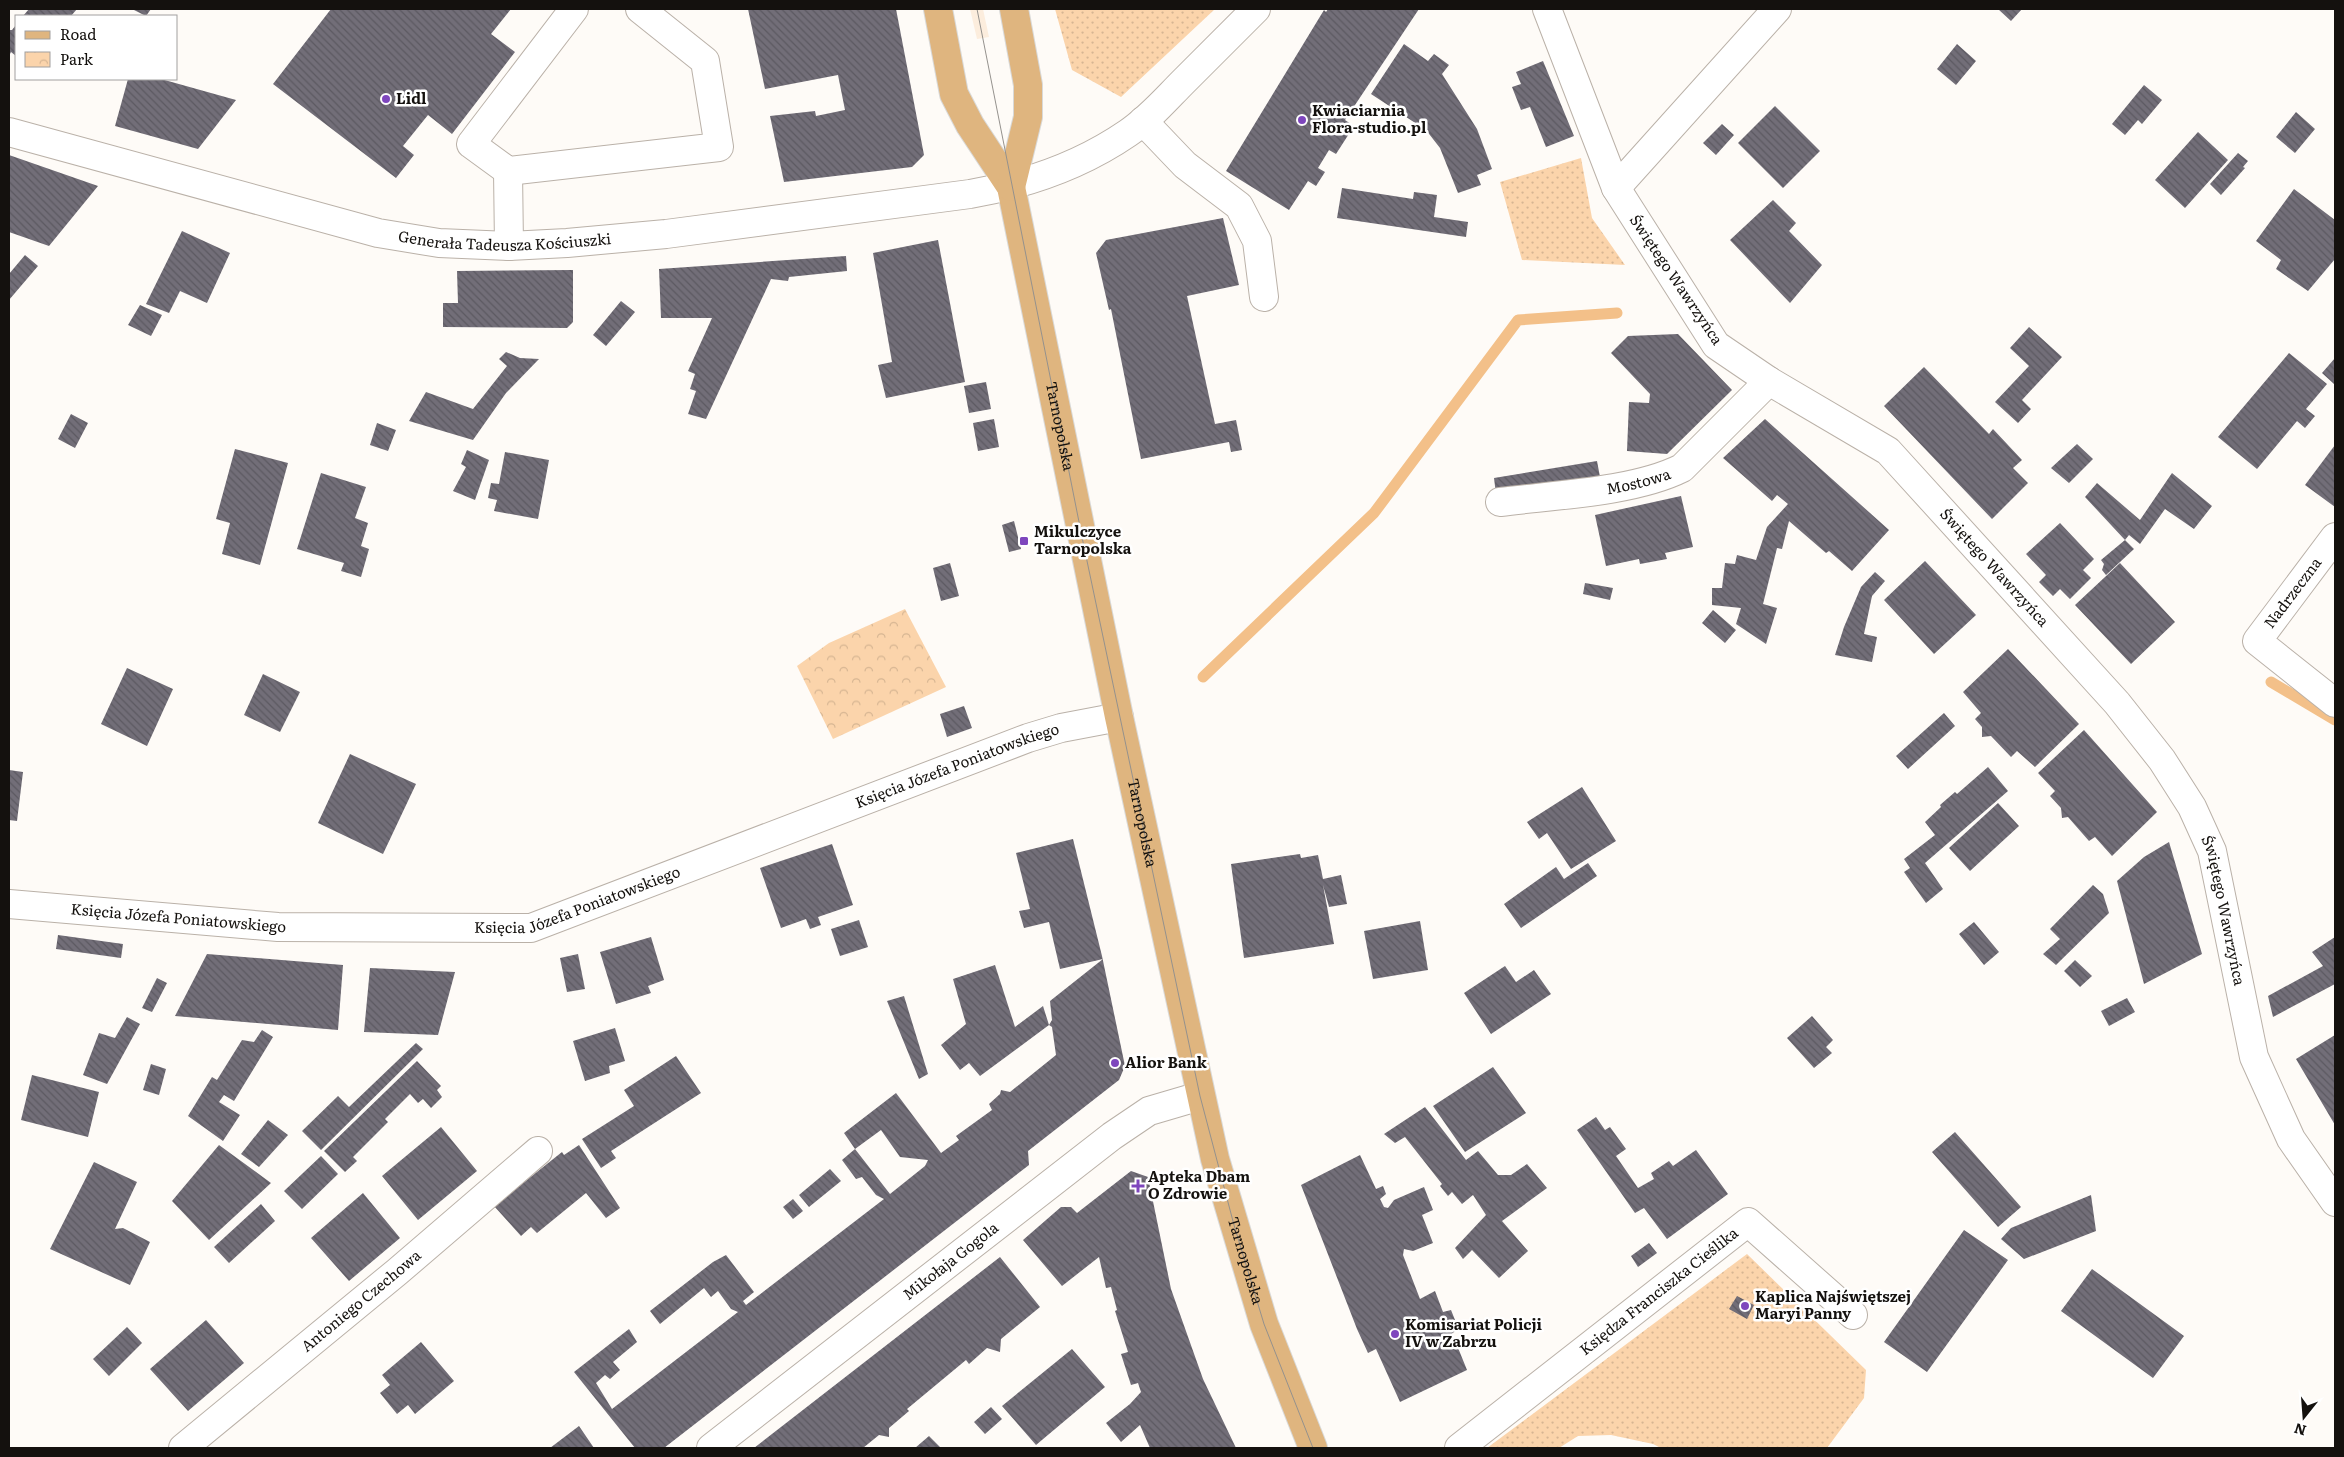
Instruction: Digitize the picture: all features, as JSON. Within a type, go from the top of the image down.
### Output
[{"type":"main road","name":"Tarnopolska","points":[[938,9],[954,94],[970,126],[1011,187],[1119,717],[1200,1096],[1234,1225],[1264,1324],[1313,1448]]},
{"type":"main road","name":"Tarnopolska","points":[[1011,187],[1028,117],[1028,85],[1014,9]]},
{"type":"street","points":[[574,9],[471,144],[508,172],[719,147],[705,61],[640,9]]},
{"type":"street","name":"Generała Tadeusza Kościuszki","points":[[9,132],[378,233],[440,243],[509,246],[666,234],[1011,187],[1080,161],[1129,132],[1143,121],[1256,9]]},
{"type":"street","name":"Świętego Wawrzyńca","points":[[1547,9],[1616,188],[1716,345],[1769,381],[1888,451],[2117,703],[2162,760],[2192,807],[2212,851],[2254,1057],[2291,1139],[2335,1202]]},
{"type":"street","points":[[1616,188],[1777,9]]},
{"type":"street","points":[[1143,121],[1185,166],[1239,206],[1257,241],[1264,297]]},
{"type":"street","points":[[508,172],[509,246]]},
{"type":"street","name":"Mostowa","points":[[1500,502],[1623,485],[1668,475],[1682,468],[1769,381]]},
{"type":"street","name":"Nadrzeczna","points":[[2335,537],[2257,641],[2335,703]]},
{"type":"street","name":"Księcia Józefa Poniatowskiego","points":[[9,904],[278,927],[531,928],[1028,738],[1061,728],[1119,717]]},
{"type":"street","name":"Mikołaja Gogola","points":[[711,1448],[1112,1136],[1149,1111],[1200,1096]]},
{"type":"street","name":"Antoniego Czechowa","points":[[183,1448],[389,1278],[538,1151]]},
{"type":"street","name":"Księdza Franciszka Cieślika","points":[[1459,1448],[1748,1222],[1853,1315]]},
{"type":"shaded area","points":[[970,9],[983,9],[989,37],[977,39]]},
{"type":"green space","points":[[1055,9],[1215,9],[1121,97],[1072,70]]},
{"type":"green space","points":[[1581,158],[1592,218],[1625,265],[1522,260],[1500,182]]},
{"type":"green space","points":[[905,609],[946,687],[833,739],[797,666],[829,643]]},
{"type":"green space","points":[[1747,1254],[1866,1370],[1864,1398],[1827,1448],[1661,1448],[1653,1444],[1611,1435],[1578,1436],[1559,1448],[1487,1448]]},
{"type":"building","points":[[29,9],[77,9],[72,15],[24,15]]},
{"type":"building","points":[[132,9],[151,9],[147,15]]},
{"type":"building","name":"Lidl","points":[[331,9],[511,9],[491,34],[515,52],[452,134],[428,115],[403,146],[414,155],[396,178],[273,84]]},
{"type":"building","points":[[748,9],[896,9],[924,155],[912,167],[784,182],[770,116],[815,111],[816,116],[845,110],[838,75],[765,89]]},
{"type":"building","points":[[1328,9],[1419,9],[1345,120],[1354,126],[1336,154],[1329,150],[1318,168],[1325,172],[1316,186],[1308,181],[1289,210],[1226,171],[1324,10],[1326,12]]},
{"type":"building","points":[[1998,9],[2022,9],[2011,21]]},
{"type":"building","points":[[15,26],[15,55],[11,52],[9,56],[9,30],[12,30]]},
{"type":"building","points":[[1404,44],[1428,61],[1434,54],[1449,65],[1442,74],[1477,129],[1492,169],[1477,175],[1481,185],[1458,193],[1440,148],[1426,130],[1371,94]]},
{"type":"building","points":[[1957,44],[1976,61],[1956,85],[1937,69]]},
{"type":"building","points":[[1543,61],[1574,136],[1546,147],[1530,107],[1521,110],[1512,87],[1521,84],[1516,72]]},
{"type":"building","points":[[128,80],[165,80],[236,100],[198,149],[115,126]]},
{"type":"building","points":[[2144,85],[2162,100],[2142,124],[2138,120],[2125,135],[2112,124]]},
{"type":"building","points":[[1775,106],[1820,151],[1783,188],[1738,143]]},
{"type":"building","points":[[2296,112],[2315,129],[2295,153],[2276,137]]},
{"type":"building","points":[[1722,124],[1734,135],[1716,155],[1703,143]]},
{"type":"building","points":[[2198,132],[2228,160],[2185,208],[2155,180]]},
{"type":"building","points":[[2238,153],[2248,161],[2243,167],[2245,168],[2221,195],[2210,184]]},
{"type":"building","points":[[9,155],[98,186],[49,246],[9,232]]},
{"type":"building","points":[[1342,188],[1413,199],[1414,192],[1437,195],[1434,217],[1468,222],[1466,237],[1337,218]]},
{"type":"building","points":[[2294,189],[2335,220],[2335,259],[2308,291],[2276,269],[2281,260],[2256,241]]},
{"type":"building","points":[[1773,200],[1796,223],[1789,231],[1822,265],[1790,303],[1730,240]]},
{"type":"building","points":[[1223,218],[1239,285],[1187,296],[1215,424],[1236,420],[1242,450],[1231,452],[1229,442],[1141,459],[1111,309],[1109,310],[1096,253],[1106,240]]},
{"type":"building","points":[[182,231],[230,253],[207,303],[180,291],[169,313],[146,304]]},
{"type":"building","points":[[938,240],[965,382],[886,398],[878,365],[892,362],[873,253]]},
{"type":"building","points":[[25,255],[38,266],[9,300],[9,274]]},
{"type":"building","points":[[846,256],[847,271],[789,277],[788,281],[771,279],[706,419],[688,414],[696,391],[690,389],[695,374],[688,371],[712,318],[661,318],[659,269]]},
{"type":"building","points":[[573,270],[573,322],[567,328],[443,327],[443,303],[458,303],[457,271]]},
{"type":"building","points":[[621,301],[635,312],[606,346],[593,335]]},
{"type":"building","points":[[140,305],[162,315],[151,336],[128,325]]},
{"type":"building","points":[[2029,327],[2062,357],[2022,400],[2031,409],[2018,423],[1995,402],[2029,366],[2010,348]]},
{"type":"building","points":[[1678,334],[1732,390],[1667,454],[1627,451],[1629,402],[1649,403],[1650,394],[1611,353],[1628,336]]},
{"type":"building","points":[[506,352],[520,358],[539,359],[506,393],[473,440],[409,421],[426,392],[473,409],[507,366],[499,359]]},
{"type":"building","points":[[2289,353],[2327,384],[2306,409],[2315,416],[2305,428],[2297,421],[2257,469],[2218,437]]},
{"type":"building","points":[[2335,358],[2335,382],[2334,384],[2322,373]]},
{"type":"building","points":[[1924,367],[1989,434],[1993,429],[2022,460],[2013,468],[2028,483],[1992,519],[1884,406]]},
{"type":"building","points":[[986,382],[991,409],[969,413],[964,386]]},
{"type":"building","points":[[71,414],[88,423],[75,448],[58,439]]},
{"type":"building","points":[[994,419],[999,447],[978,451],[973,423]]},
{"type":"building","points":[[1765,419],[1889,530],[1852,571],[1829,551],[1826,553],[1789,521],[1782,549],[1777,548],[1763,604],[1777,608],[1766,644],[1736,624],[1741,608],[1712,605],[1712,588],[1722,588],[1725,563],[1735,564],[1737,555],[1756,560],[1767,527],[1788,504],[1777,495],[1772,501],[1723,458]]},
{"type":"building","points":[[377,423],[396,430],[388,451],[370,445]]},
{"type":"building","points":[[2077,444],[2093,459],[2069,483],[2051,468]]},
{"type":"building","points":[[2335,445],[2335,507],[2305,485]]},
{"type":"building","points":[[235,449],[288,463],[260,565],[222,554],[230,523],[216,519]]},
{"type":"building","points":[[467,450],[489,460],[475,500],[453,491],[466,467],[461,464]]},
{"type":"building","points":[[505,452],[549,460],[538,519],[494,511],[497,500],[488,498],[491,483],[499,484]]},
{"type":"building","points":[[1597,461],[1600,477],[1496,494],[1494,478]]},
{"type":"building","points":[[321,473],[366,487],[355,518],[368,523],[361,546],[369,549],[361,577],[341,571],[344,563],[297,549]]},
{"type":"building","points":[[2172,473],[2212,506],[2194,529],[2165,509],[2140,544],[2129,535],[2125,540],[2085,497],[2097,483],[2140,520]]},
{"type":"building","points":[[1681,496],[1693,547],[1665,553],[1667,559],[1640,564],[1639,559],[1606,566],[1595,515]]},
{"type":"building","points":[[1014,521],[1021,549],[1009,552],[1002,525]]},
{"type":"building","points":[[2060,523],[2094,559],[2083,570],[2091,578],[2070,599],[2060,589],[2053,596],[2039,582],[2046,575],[2026,554]]},
{"type":"building","points":[[2125,540],[2134,549],[2106,575],[2102,570],[2104,564],[2101,560]]},
{"type":"building","points":[[1925,561],[1976,615],[1934,654],[1884,600]]},
{"type":"building","points":[[950,563],[959,596],[941,601],[933,568]]},
{"type":"building","points":[[2120,563],[2175,622],[2131,664],[2075,605]]},
{"type":"building","points":[[1875,572],[1885,581],[1872,596],[1864,634],[1877,637],[1872,662],[1835,655],[1844,627],[1861,587]]},
{"type":"building","points":[[1585,583],[1613,588],[1610,600],[1583,594]]},
{"type":"building","points":[[1713,610],[1736,630],[1725,643],[1702,623]]},
{"type":"building","points":[[2008,649],[2079,724],[2035,767],[2017,751],[2011,757],[1991,736],[1982,737],[1982,727],[1975,719],[1981,713],[1963,692]]},
{"type":"building","points":[[127,668],[173,689],[147,746],[101,724]]},
{"type":"building","points":[[263,674],[300,692],[280,732],[244,715]]},
{"type":"building","points":[[964,706],[972,728],[947,737],[940,714]]},
{"type":"building","points":[[1944,713],[1955,726],[1908,769],[1896,756]]},
{"type":"building","points":[[2084,730],[2157,812],[2112,856],[2095,837],[2089,841],[2068,817],[2062,818],[2061,808],[2050,796],[2055,791],[2038,773]]},
{"type":"building","points":[[350,754],[416,784],[383,854],[318,823]]},
{"type":"building","points":[[1988,767],[2008,791],[1925,863],[1943,889],[1926,903],[1904,872],[1910,868],[1904,859],[1935,835],[1925,822],[1941,807],[1940,805],[1955,792],[1957,794]]},
{"type":"building","points":[[9,770],[23,772],[17,821],[9,820]]},
{"type":"building","points":[[1582,787],[1616,841],[1571,869],[1547,833],[1539,839],[1527,822]]},
{"type":"building","points":[[1998,803],[2019,826],[1970,871],[1949,848]]},
{"type":"building","points":[[1073,839],[1103,959],[1060,969],[1049,922],[1024,928],[1019,911],[1030,909],[1016,853]]},
{"type":"building","points":[[2169,842],[2202,954],[2144,984],[2117,881],[2144,857]]},
{"type":"building","points":[[832,844],[853,905],[818,917],[821,925],[810,929],[806,919],[781,928],[760,868]]},
{"type":"building","points":[[1300,854],[1301,858],[1318,855],[1323,879],[1341,875],[1347,904],[1329,907],[1323,885],[1334,944],[1244,958],[1231,864]]},
{"type":"building","points":[[1588,863],[1597,876],[1521,928],[1504,904],[1556,867],[1564,879]]},
{"type":"building","points":[[2093,885],[2103,894],[2109,913],[2056,965],[2043,954],[2060,939],[2050,929]]},
{"type":"building","points":[[859,920],[868,947],[840,956],[831,929]]},
{"type":"building","points":[[1420,921],[1428,970],[1373,979],[1364,931]]},
{"type":"building","points":[[1974,922],[1999,952],[1984,965],[1959,934]]},
{"type":"building","points":[[58,935],[123,944],[121,958],[56,949]]},
{"type":"building","points":[[651,937],[664,980],[648,986],[651,993],[616,1004],[600,952]]},
{"type":"building","points":[[2335,937],[2335,984],[2273,1017],[2268,996],[2323,966],[2312,952]]},
{"type":"building","points":[[207,954],[343,965],[338,1030],[175,1016]]},
{"type":"building","points":[[578,954],[585,989],[567,992],[560,958]]},
{"type":"building","points":[[1103,959],[1125,1066],[1119,1080],[1028,1151],[1029,1165],[664,1448],[635,1448],[574,1372],[629,1329],[637,1342],[613,1362],[620,1370],[610,1379],[605,1375],[596,1383],[612,1409],[738,1312],[731,1309],[718,1291],[711,1297],[704,1288],[660,1324],[650,1311],[713,1262],[726,1255],[754,1292],[743,1301],[746,1305],[884,1199],[876,1195],[862,1177],[856,1179],[842,1160],[855,1149],[844,1133],[896,1093],[941,1153],[959,1140],[956,1136],[992,1110],[989,1104],[1000,1094],[1001,1090],[1010,1092],[1056,1055],[1052,1027],[1049,1025],[1052,1020],[1050,1001]],"holes":[[[881,1130],[900,1157],[928,1160],[925,1166],[890,1194],[855,1149]]]},
{"type":"building","points":[[2075,960],[2092,976],[2080,987],[2064,971]]},
{"type":"building","points":[[995,965],[1015,1027],[1043,1006],[1049,1025],[980,1076],[969,1063],[960,1070],[941,1045],[966,1024],[953,979]]},
{"type":"building","points":[[1505,966],[1516,982],[1534,970],[1551,994],[1491,1034],[1464,993]]},
{"type":"building","points":[[370,968],[455,972],[438,1035],[364,1032]]},
{"type":"building","points":[[157,978],[167,983],[152,1012],[142,1008]]},
{"type":"building","points":[[904,996],[928,1074],[919,1079],[887,1001]]},
{"type":"building","points":[[2127,998],[2135,1012],[2109,1026],[2101,1011]]},
{"type":"building","points":[[1812,1016],[1833,1040],[1826,1047],[1832,1053],[1814,1068],[1787,1038]]},
{"type":"building","points":[[127,1017],[140,1024],[107,1084],[83,1075],[99,1033],[115,1038]]},
{"type":"building","points":[[615,1028],[625,1061],[609,1066],[610,1073],[585,1081],[573,1041]]},
{"type":"building","points":[[262,1030],[273,1037],[234,1101],[224,1095],[219,1102],[240,1115],[223,1141],[188,1116],[212,1077],[217,1080],[242,1040],[254,1042]]},
{"type":"building","points":[[2335,1035],[2335,1125],[2296,1059]]},
{"type":"building","points":[[416,1043],[423,1049],[321,1150],[302,1131],[338,1096],[349,1107]]},
{"type":"building","points":[[676,1056],[701,1093],[611,1151],[616,1158],[601,1168],[582,1139],[634,1106],[624,1090]]},
{"type":"building","points":[[417,1061],[441,1086],[437,1090],[442,1097],[431,1108],[423,1099],[418,1103],[410,1094],[385,1119],[388,1122],[353,1157],[357,1161],[345,1172],[324,1151]]},
{"type":"building","points":[[151,1064],[166,1069],[159,1095],[143,1090]]},
{"type":"building","points":[[1493,1067],[1526,1113],[1465,1152],[1433,1106]]},
{"type":"building","points":[[32,1075],[99,1092],[88,1137],[21,1120]]},
{"type":"building","points":[[1425,1107],[1466,1160],[1478,1151],[1498,1175],[1511,1175],[1527,1164],[1547,1188],[1502,1221],[1528,1251],[1499,1278],[1472,1250],[1463,1259],[1455,1248],[1486,1215],[1473,1195],[1462,1204],[1452,1192],[1448,1196],[1440,1186],[1442,1184],[1405,1137],[1395,1143],[1384,1134]]},
{"type":"building","points":[[1596,1117],[1605,1130],[1610,1127],[1626,1149],[1616,1156],[1638,1188],[1654,1179],[1651,1173],[1669,1161],[1673,1166],[1696,1150],[1728,1194],[1667,1239],[1644,1208],[1635,1213],[1577,1130]]},
{"type":"building","points":[[268,1120],[288,1135],[259,1167],[241,1154]]},
{"type":"building","points":[[441,1127],[477,1171],[418,1220],[382,1176]]},
{"type":"building","points":[[1955,1132],[2021,1207],[1998,1227],[1932,1152]]},
{"type":"building","points":[[219,1145],[271,1183],[209,1240],[172,1201]]},
{"type":"building","points":[[579,1145],[620,1208],[606,1218],[586,1193],[537,1233],[531,1227],[521,1236],[494,1206],[562,1152],[564,1155]]},
{"type":"building","points":[[1360,1155],[1376,1189],[1383,1186],[1386,1194],[1380,1199],[1384,1207],[1388,1208],[1394,1200],[1424,1187],[1433,1210],[1422,1215],[1433,1243],[1413,1251],[1404,1249],[1403,1255],[1420,1299],[1435,1291],[1443,1312],[1451,1310],[1459,1330],[1452,1333],[1467,1370],[1400,1402],[1376,1349],[1368,1353],[1357,1329],[1301,1185]]},
{"type":"building","points":[[321,1156],[338,1174],[302,1209],[284,1191]]},
{"type":"building","points":[[94,1162],[137,1182],[115,1229],[123,1228],[150,1242],[130,1285],[50,1249]]},
{"type":"building","points":[[830,1169],[841,1181],[809,1207],[799,1195]]},
{"type":"building","points":[[1131,1171],[1148,1177],[1171,1289],[1203,1379],[1236,1448],[1150,1448],[1140,1425],[1121,1442],[1106,1423],[1130,1404],[1141,1392],[1138,1383],[1131,1385],[1121,1354],[1128,1352],[1115,1311],[1117,1310],[1111,1287],[1106,1288],[1099,1257],[1062,1286],[1023,1240],[1061,1207],[1071,1207],[1077,1213]]},
{"type":"building","points":[[363,1193],[400,1238],[349,1281],[311,1238]]},
{"type":"building","points":[[2091,1195],[2096,1231],[2024,1259],[2001,1239],[2011,1228]]},
{"type":"building","points":[[793,1199],[803,1211],[793,1219],[783,1207]]},
{"type":"building","points":[[261,1204],[275,1221],[229,1263],[214,1247]]},
{"type":"building","points":[[1964,1230],[2008,1260],[1927,1372],[1884,1342]]},
{"type":"building","points":[[1649,1243],[1657,1253],[1638,1267],[1631,1256]]},
{"type":"building","points":[[1000,1257],[1040,1307],[1001,1339],[1000,1352],[987,1348],[969,1364],[966,1360],[907,1409],[909,1411],[889,1428],[889,1437],[879,1435],[863,1448],[754,1448]]},
{"type":"building","points":[[2092,1269],[2184,1336],[2153,1378],[2061,1311]]},
{"type":"building","points":[[1737,1296],[1754,1305],[1747,1319],[1729,1309]]},
{"type":"building","points":[[206,1320],[244,1363],[188,1411],[150,1369]]},
{"type":"building","points":[[127,1327],[142,1343],[109,1376],[93,1359]]},
{"type":"building","points":[[421,1342],[454,1381],[415,1414],[408,1405],[397,1414],[380,1393],[390,1385],[382,1375]]},
{"type":"building","points":[[1072,1349],[1105,1387],[1036,1445],[1002,1406]]},
{"type":"building","points":[[991,1407],[1002,1419],[985,1434],[974,1422]]},
{"type":"building","points":[[579,1426],[594,1448],[550,1448]]},
{"type":"building","points":[[929,1436],[941,1448],[915,1448]]},
{"type":"waterway","points":[[1203,677],[1374,513],[1518,320],[1617,313]]},
{"type":"waterway","points":[[2271,682],[2335,720]]},
{"type":"tram line","points":[[977,9],[1083,542],[1200,1096],[1234,1225],[1264,1324],[1313,1448]]},
{"type":"place","name":"Lidl","points":[[386,99]]},
{"type":"place","name":"Kwiaciarnia Flora-studio.pl","points":[[1302,120]]},
{"type":"place","name":"Mikulczyce Tarnopolska","points":[[1024,541]]},
{"type":"place","name":"Alior Bank","points":[[1115,1063]]},
{"type":"place","name":"Apteka Dbam O Zdrowie","points":[[1138,1186]]},
{"type":"place","name":"Kaplica Najświętszej Maryi Panny","points":[[1745,1306]]},
{"type":"place","name":"Komisariat Policji IV w Zabrzu","points":[[1395,1334]]}]
